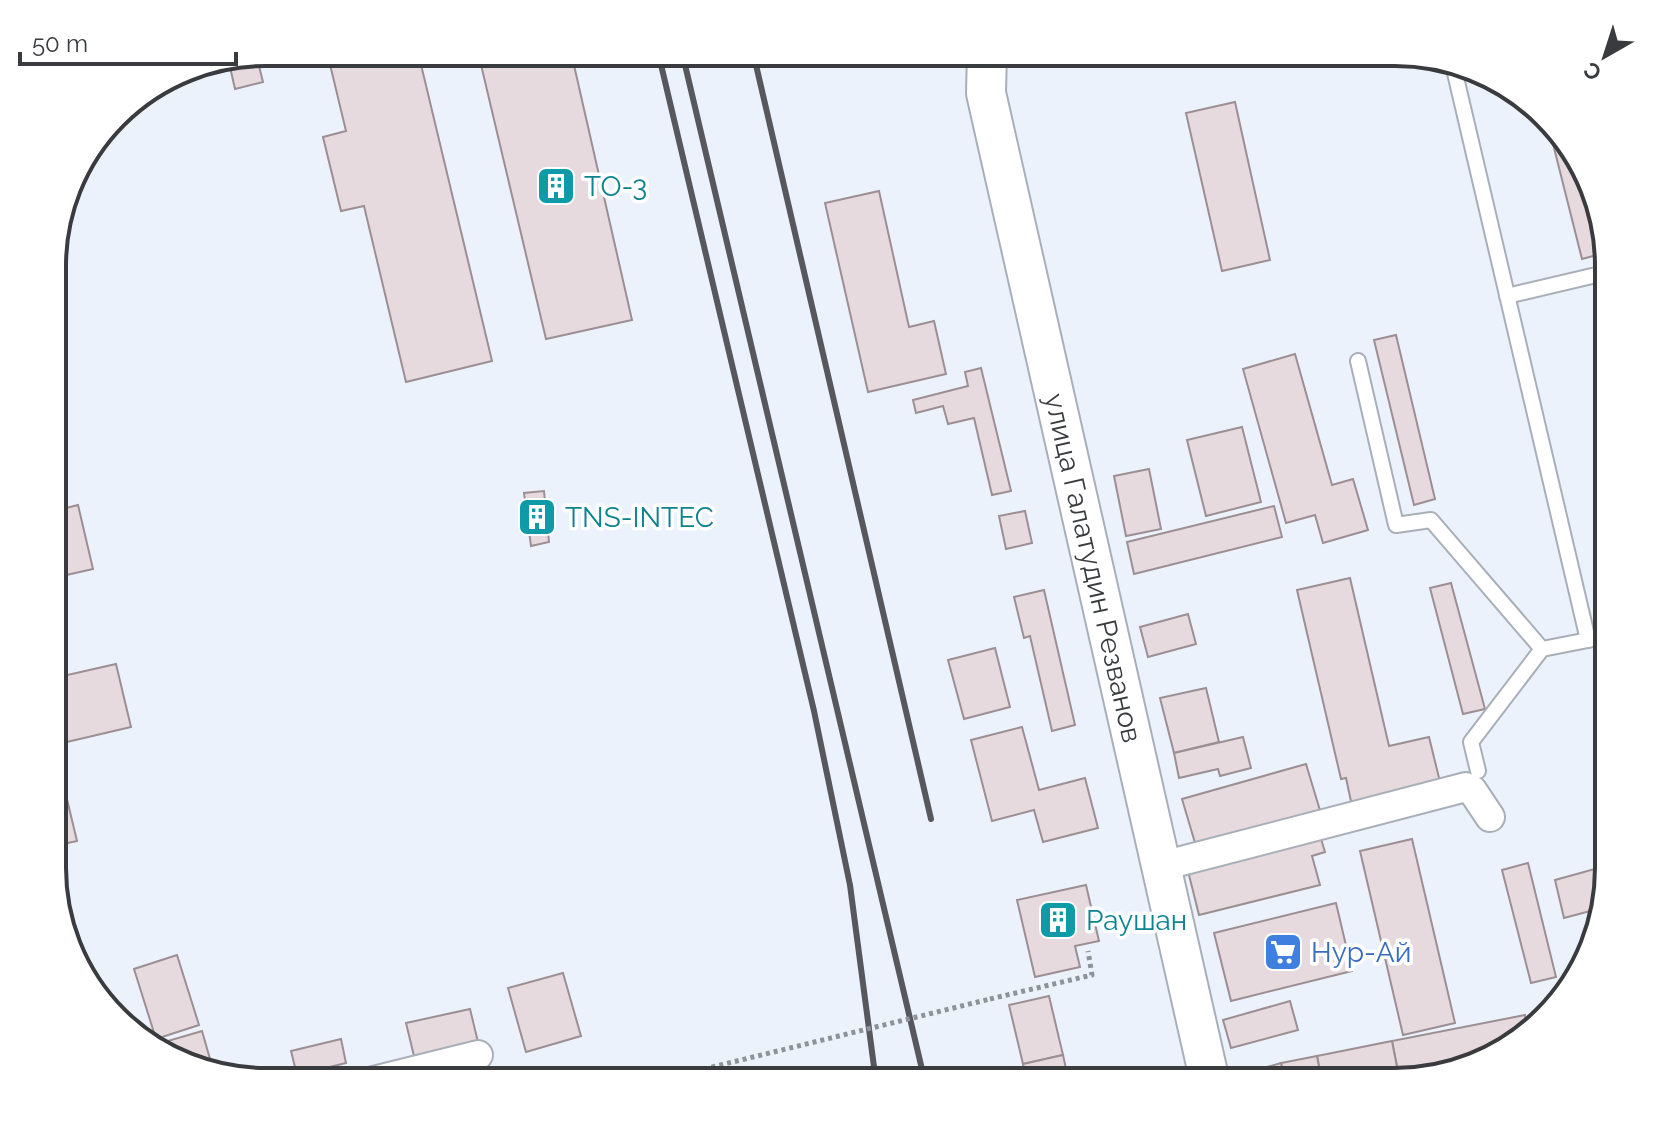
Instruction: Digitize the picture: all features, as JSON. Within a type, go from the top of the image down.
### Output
[{"type":"street","name":"улица Галатудин Резванов","points":[[987,66],[986,93],[1207,1068]]},
{"type":"street","points":[[1162,866],[1466,787],[1472,790],[1490,817]]},
{"type":"street","points":[[426,1068],[478,1055]]},
{"type":"lane","points":[[1456,76],[1588,640]]},
{"type":"lane","points":[[1507,296],[1595,275]]},
{"type":"lane","points":[[1358,361],[1396,525],[1431,520],[1542,649]]},
{"type":"lane","points":[[1478,771],[1471,742],[1542,649],[1595,638]]},
{"type":"path","points":[[708,1068],[1092,975],[1088,951]]},
{"type":"building","points":[[259,66],[263,82],[235,89],[231,69]]},
{"type":"building","points":[[330,66],[421,66],[492,361],[406,382],[364,206],[341,211],[323,137],[346,131]]},
{"type":"building","name":"ТО-3","points":[[481,66],[574,66],[632,320],[546,339]]},
{"type":"building","points":[[1235,102],[1270,260],[1222,271],[1186,113]]},
{"type":"building","points":[[1553,143],[1574,178],[1591,227],[1595,256],[1582,259]]},
{"type":"building","points":[[879,191],[909,327],[934,321],[946,374],[868,392],[825,203]]},
{"type":"building","points":[[1396,335],[1435,499],[1414,505],[1374,340]]},
{"type":"building","points":[[1295,354],[1332,485],[1353,479],[1368,530],[1323,543],[1315,515],[1286,523],[1243,369]]},
{"type":"building","points":[[981,368],[1011,491],[992,495],[974,418],[948,424],[943,406],[916,413],[913,400],[968,386],[965,372]]},
{"type":"building","points":[[1242,427],[1261,502],[1206,516],[1187,440]]},
{"type":"building","points":[[1149,469],[1161,529],[1126,536],[1114,476]]},
{"type":"building","name":"TNS-INTEC","points":[[544,491],[549,542],[531,546],[524,493]]},
{"type":"building","points":[[78,505],[93,569],[66,575],[66,508]]},
{"type":"building","points":[[1274,506],[1282,537],[1134,574],[1127,542]]},
{"type":"building","points":[[1025,511],[1032,543],[1006,549],[999,516]]},
{"type":"building","points":[[1350,578],[1389,746],[1429,737],[1441,786],[1352,806],[1346,778],[1341,779],[1297,590]]},
{"type":"building","points":[[1451,583],[1485,709],[1463,714],[1430,588]]},
{"type":"building","points":[[1044,590],[1075,725],[1052,731],[1030,636],[1024,638],[1014,597]]},
{"type":"building","points":[[1188,614],[1196,644],[1148,657],[1140,627]]},
{"type":"building","points":[[995,648],[1010,707],[964,719],[948,660]]},
{"type":"building","points":[[116,664],[131,727],[66,742],[66,675]]},
{"type":"building","points":[[1206,688],[1219,742],[1174,753],[1160,698]]},
{"type":"building","points":[[1022,727],[1039,790],[1085,778],[1098,828],[1043,842],[1034,810],[992,821],[971,740]]},
{"type":"building","points":[[1243,737],[1251,768],[1220,776],[1218,769],[1179,778],[1174,753]]},
{"type":"building","points":[[1306,764],[1322,817],[1198,853],[1182,799]]},
{"type":"building","points":[[66,795],[77,841],[66,843]]},
{"type":"building","points":[[1318,829],[1325,852],[1312,856],[1320,885],[1199,915],[1187,867]]},
{"type":"building","points":[[1412,839],[1455,1023],[1403,1035],[1360,851]]},
{"type":"building","points":[[1528,863],[1556,977],[1531,983],[1502,870]]},
{"type":"building","points":[[1595,869],[1590,911],[1564,918],[1555,880]]},
{"type":"building","name":"Раушан","points":[[1086,885],[1099,941],[1075,946],[1080,967],[1035,977],[1017,900]]},
{"type":"building","name":"Нур-Ай","points":[[1336,903],[1352,971],[1231,1001],[1214,933]]},
{"type":"building","points":[[177,955],[199,1025],[161,1038],[154,1034],[134,969]]},
{"type":"building","points":[[563,973],[581,1036],[526,1052],[508,988]]},
{"type":"building","points":[[1049,996],[1063,1055],[1023,1064],[1009,1005]]},
{"type":"building","points":[[1290,1001],[1298,1030],[1231,1048],[1223,1020]]},
{"type":"building","points":[[470,1009],[478,1042],[414,1056],[406,1023]]},
{"type":"building","points":[[1525,1015],[1526,1019],[1495,1041],[1471,1053],[1434,1064],[1397,1068],[1392,1041]]},
{"type":"building","points":[[202,1031],[210,1059],[190,1053],[167,1041]]},
{"type":"building","points":[[341,1039],[346,1063],[326,1068],[295,1068],[291,1051]]},
{"type":"building","points":[[1392,1041],[1397,1068],[1319,1068],[1317,1056]]},
{"type":"building","points":[[1063,1055],[1066,1068],[1024,1068],[1023,1064]]},
{"type":"building","points":[[1317,1056],[1319,1068],[1282,1068],[1281,1063]]},
{"type":"building","points":[[1281,1063],[1282,1068],[1264,1068]]},
{"type":"railway","points":[[661,66],[814,711],[850,885],[874,1068]]},
{"type":"railway","points":[[685,66],[922,1068]]},
{"type":"railway","points":[[756,66],[931,819]]},
{"type":"place","name":"ТО-3","points":[[556,186]]},
{"type":"place","name":"TNS-INTEC","points":[[537,517]]},
{"type":"place","name":"Раушан","points":[[1058,920]]},
{"type":"place","name":"Нур-Ай","points":[[1283,952]]}]
